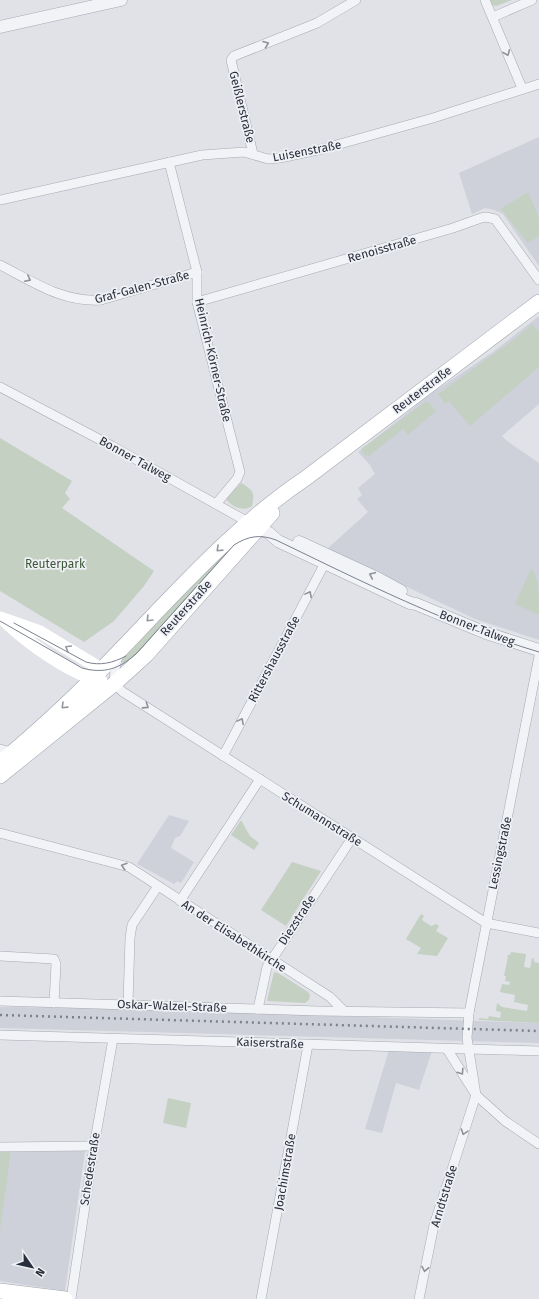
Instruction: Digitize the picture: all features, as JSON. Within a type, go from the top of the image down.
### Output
[{"type":"main road","name":"Reuterstraße","points":[[0,776],[114,684],[146,655],[258,527],[276,498],[306,478],[539,302]]},
{"type":"main road","name":"Reuterstraße","points":[[0,763],[97,676],[121,648],[258,527]]},
{"type":"main road","points":[[2,620],[40,632],[97,676],[114,684]]},
{"type":"main road","points":[[73,716],[97,676]]},
{"type":"main road","points":[[0,1291],[65,1299]]},
{"type":"street","points":[[0,27],[122,0]]},
{"type":"street","name":"Geißlerstraße","points":[[254,154],[231,60],[234,56],[317,24],[356,0]]},
{"type":"street","points":[[485,0],[522,88]]},
{"type":"street","points":[[492,17],[532,0]]},
{"type":"street","name":"Luisenstraße","points":[[0,200],[202,155],[225,152],[244,152],[268,159],[322,150],[433,118],[522,88],[539,84]]},
{"type":"street","name":"Heinrich-Körner-Straße","points":[[169,162],[197,272],[197,302],[240,472],[237,479],[216,504]]},
{"type":"street","name":"Renoisstraße","points":[[197,302],[453,228],[486,217],[495,219],[539,280]]},
{"type":"street","name":"Graf-Galen-Straße","points":[[0,265],[63,296],[87,301],[100,300],[197,272]]},
{"type":"street","name":"Bonner Talweg","points":[[0,387],[112,446],[258,527],[278,541],[403,600],[486,633],[539,650]]},
{"type":"street","name":"Bonner Talweg","points":[[258,527],[280,534],[379,579],[412,598],[416,604]]},
{"type":"street","name":"Rittershausstraße","points":[[223,756],[325,563]]},
{"type":"street","name":"Reuterstraße","points":[[114,684],[116,661],[121,648]]},
{"type":"street","name":"Lessingstraße","points":[[476,1095],[468,1050],[467,1029],[469,1014],[539,656]]},
{"type":"street","name":"Schumannstraße","points":[[114,684],[123,692],[223,756],[486,922],[539,934]]},
{"type":"street","points":[[0,749],[7,751],[16,749]]},
{"type":"street","points":[[180,901],[260,779]]},
{"type":"street","name":"An der Elisabethkirche","points":[[0,833],[129,867],[330,997],[344,1011]]},
{"type":"street","name":"Diezstraße","points":[[258,1009],[267,967],[352,838]]},
{"type":"street","points":[[128,1004],[130,938],[132,925],[158,886]]},
{"type":"street","points":[[0,956],[54,959],[56,964],[54,1002]]},
{"type":"street","name":"Oskar-Walzel-Straße","points":[[0,1001],[344,1011]]},
{"type":"street","points":[[344,1011],[469,1014]]},
{"type":"street","name":"Kaiserstraße","points":[[0,1035],[539,1051]]},
{"type":"street","name":"Schedestraße","points":[[71,1299],[110,1038]]},
{"type":"street","name":"Joachimstraße","points":[[261,1299],[304,1044]]},
{"type":"street","points":[[447,1049],[476,1095],[505,1121],[539,1144]]},
{"type":"street","name":"Arndtstraße","points":[[419,1299],[434,1224],[476,1095]]},
{"type":"street","points":[[0,1147],[94,1146]]},
{"type":"shaded area","points":[[539,137],[539,266],[503,214],[485,208],[472,214],[459,173]]},
{"type":"shaded area","points":[[539,316],[539,404],[502,436],[539,463],[539,640],[475,619],[327,549],[368,512],[357,499],[362,495],[358,488],[375,474],[370,465],[358,452],[432,393],[493,352]]},
{"type":"shaded area","points":[[169,815],[189,821],[180,836],[175,838],[171,848],[194,862],[181,883],[177,881],[174,884],[137,864]]},
{"type":"shaded area","points":[[0,1007],[103,1008],[539,1023],[539,1043],[0,1028]]},
{"type":"shaded area","points":[[389,1050],[432,1051],[419,1090],[396,1083],[382,1133],[365,1129]]},
{"type":"shaded area","points":[[85,1151],[65,1291],[0,1281],[0,1226],[11,1152]]},
{"type":"green space","points":[[490,0],[512,0],[496,6],[492,5]]},
{"type":"green space","points":[[528,192],[539,218],[539,236],[528,243],[501,209]]},
{"type":"green space","points":[[532,324],[539,332],[539,367],[470,426],[449,401],[445,404],[438,394],[516,338]]},
{"type":"green space","points":[[427,401],[436,411],[408,435],[403,429],[369,456],[365,455],[361,449]]},
{"type":"green space","name":"Reuterpark","points":[[0,438],[72,481],[65,493],[70,499],[62,508],[154,571],[144,586],[114,621],[84,642],[0,591]]},
{"type":"green space","points":[[241,483],[251,490],[253,494],[252,506],[245,509],[238,508],[226,499]]},
{"type":"green space","points":[[230,547],[233,550],[146,647],[125,664],[122,662],[122,657]]},
{"type":"green space","points":[[531,569],[536,577],[539,596],[539,615],[515,604]]},
{"type":"green space","points":[[241,820],[250,836],[259,843],[254,850],[231,835]]},
{"type":"green space","points":[[292,862],[321,871],[286,926],[261,910]]},
{"type":"green space","points":[[421,914],[424,916],[422,920],[431,926],[436,924],[439,926],[436,931],[448,938],[437,956],[417,954],[421,948],[406,939]]},
{"type":"green space","points":[[511,952],[526,954],[524,967],[530,968],[532,958],[534,959],[534,962],[539,963],[539,1023],[479,1020],[479,1018],[488,1019],[489,1016],[500,1018],[501,1012],[496,1011],[497,1003],[502,1007],[527,1011],[528,1005],[514,1002],[515,995],[500,992],[502,984],[509,985],[510,982],[505,981],[506,976],[504,976],[508,957],[507,955],[510,955]]},
{"type":"green space","points":[[274,972],[308,992],[310,995],[309,1000],[305,1003],[267,1001]]},
{"type":"green space","points":[[168,1098],[191,1103],[186,1128],[163,1123]]},
{"type":"green space","points":[[0,1152],[11,1152],[0,1230]]},
{"type":"tram line","points":[[0,621],[82,668],[90,670],[111,669],[117,667],[136,654],[234,545],[249,538],[265,537],[276,540],[438,616],[539,652]]},
{"type":"tram line","points":[[14,623],[86,662],[96,664],[106,663],[126,656]]},
{"type":"railway","points":[[0,1015],[539,1031]]}]
